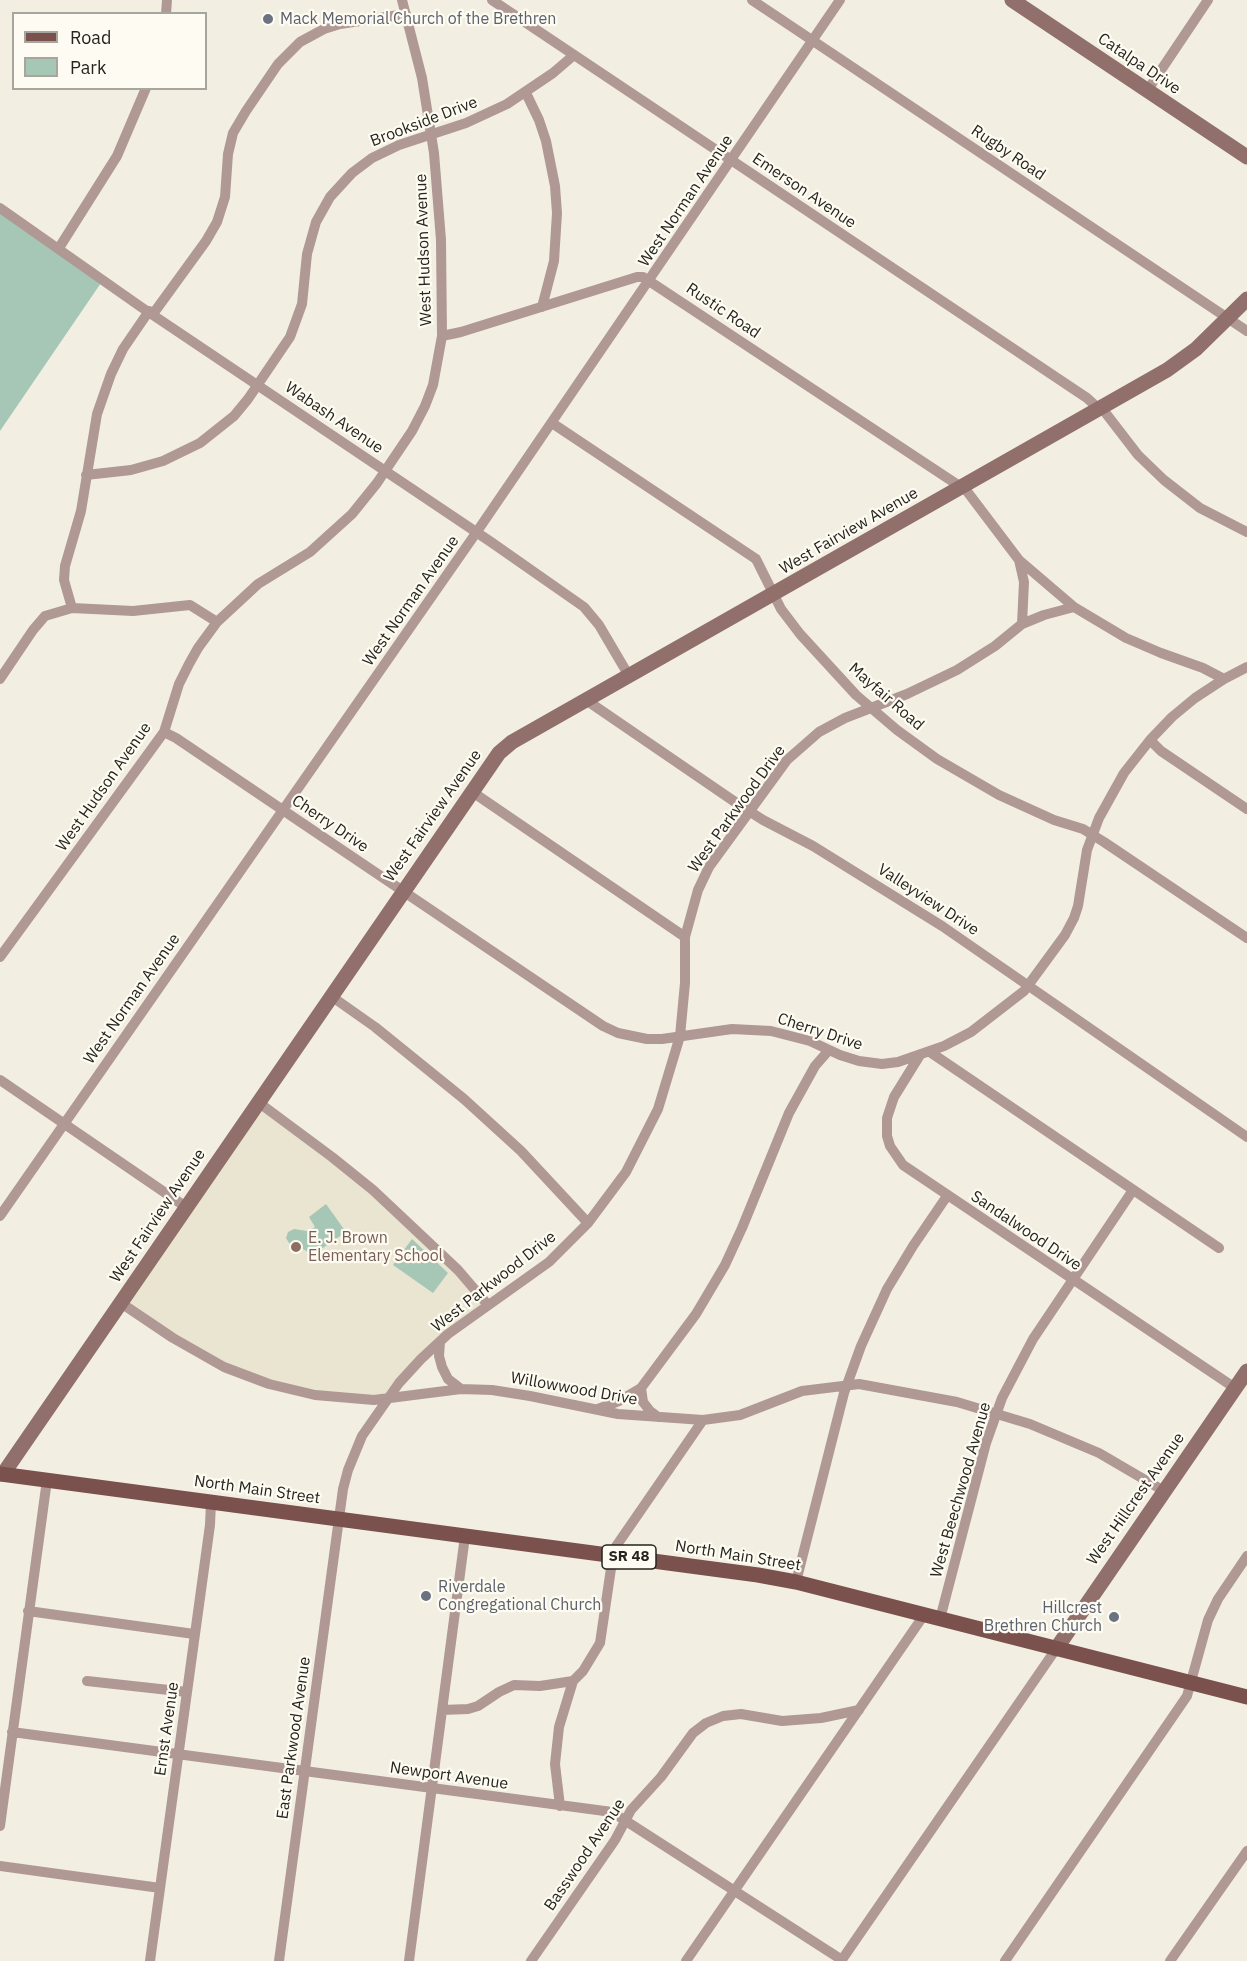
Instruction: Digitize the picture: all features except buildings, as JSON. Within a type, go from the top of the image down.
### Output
[{"type":"main road","name":"North Main Street","points":[[1,1474],[612,1555],[796,1582],[1247,1697]]},
{"type":"street","name":"West Hudson Avenue","points":[[0,957],[164,732],[179,684],[198,648],[217,622],[258,584],[310,552],[332,534],[365,500],[412,430],[425,406],[433,385],[442,336],[441,240],[431,134],[422,78],[402,0]]},
{"type":"street","name":"Emerson Avenue","points":[[492,0],[1087,398],[1100,408],[1138,455],[1164,480],[1207,512],[1247,532]]},
{"type":"street","name":"Rugby Road","points":[[752,0],[1247,331]]},
{"type":"street","name":"West Norman Avenue","points":[[0,1216],[552,423],[840,0]]},
{"type":"street","name":"Catalpa Drive","points":[[1012,0],[1247,157]]},
{"type":"street","points":[[1147,90],[1208,0]]},
{"type":"street","points":[[72,608],[64,580],[65,566],[81,511],[97,414],[103,393],[123,349],[206,241],[217,222],[225,197],[228,153],[233,133],[278,64],[300,42],[324,28],[406,14]]},
{"type":"street","name":"Brookside Drive","points":[[86,475],[139,468],[180,455],[228,422],[285,346],[297,321],[304,295],[310,241],[316,222],[330,197],[352,173],[372,158],[399,145],[481,117],[526,93],[574,55]]},
{"type":"street","points":[[59,248],[117,156],[145,90]]},
{"type":"street","points":[[526,93],[546,141],[555,186],[557,213],[555,252],[542,307]]},
{"type":"street","name":"Wabash Avenue","points":[[0,208],[556,587],[590,613],[629,676]]},
{"type":"street","points":[[442,336],[637,277],[650,281]]},
{"type":"street","name":"Rustic Road","points":[[650,281],[962,487],[1019,560],[1074,607],[1126,638],[1203,668],[1224,679]]},
{"type":"street","name":"West Fairview Avenue","points":[[1,1474],[121,1303],[493,759],[505,747],[1179,363],[1247,299]]},
{"type":"street","name":"Mayfair Road","points":[[552,423],[752,556],[759,564],[781,609],[806,642],[856,695],[905,736],[937,759],[999,795],[1093,835],[1247,938]]},
{"type":"street","points":[[1019,560],[1024,582],[1022,624]]},
{"type":"street","points":[[0,679],[45,616],[72,608],[133,611],[190,605],[217,622]]},
{"type":"street","name":"West Parkwood Drive","points":[[339,1519],[343,1489],[354,1452],[362,1436],[418,1362],[440,1342],[549,1262],[588,1223],[626,1172],[649,1129],[668,1079],[680,1036],[685,983],[685,938],[694,899],[706,872],[778,772],[819,732],[845,718],[907,694],[957,670],[995,646],[1022,624],[1074,607]]},
{"type":"street","name":"Cherry Drive","points":[[164,732],[603,1026],[618,1033],[647,1039],[717,1030],[755,1029],[788,1034],[840,1055],[870,1063],[898,1062],[925,1054],[970,1032],[1015,999],[1028,986],[1065,935],[1074,918],[1087,850],[1109,797],[1124,773],[1150,740],[1195,698],[1224,679],[1245,672]]},
{"type":"street","name":"Valleyview Drive","points":[[586,700],[749,811],[874,883],[1247,1137]]},
{"type":"street","points":[[1150,740],[1161,751],[1247,808]]},
{"type":"street","points":[[471,791],[685,938]]},
{"type":"street","points":[[331,996],[375,1027],[464,1099],[521,1152],[588,1223]]},
{"type":"street","points":[[598,1409],[619,1401],[641,1388],[679,1339],[711,1290],[742,1228],[789,1113],[815,1066],[829,1050]]},
{"type":"street","points":[[925,1054],[1220,1248]]},
{"type":"street","name":"Sandalwood Drive","points":[[925,1054],[889,1107],[887,1136],[894,1154],[903,1165],[1235,1388]]},
{"type":"street","points":[[0,1080],[186,1207]]},
{"type":"street","points":[[258,1102],[325,1151],[373,1190],[458,1270],[489,1305]]},
{"type":"street","name":"West Beechwood Avenue","points":[[940,1619],[983,1454],[997,1412],[1014,1374],[1034,1339],[1133,1190]]},
{"type":"street","points":[[796,1582],[847,1385],[887,1289],[947,1196]]},
{"type":"street","name":"Willowwood Drive","points":[[121,1303],[204,1356],[250,1378],[315,1395],[374,1400],[461,1389],[512,1392],[618,1414],[703,1420],[740,1415],[802,1391],[859,1384],[920,1394],[997,1412],[1099,1454],[1164,1491]]},
{"type":"street","points":[[440,1342],[439,1356],[442,1367],[448,1379],[461,1389]]},
{"type":"street","name":"West Hillcrest Avenue","points":[[1056,1649],[1247,1372]]},
{"type":"street","points":[[641,1388],[643,1402],[658,1417]]},
{"type":"street","points":[[560,1806],[555,1764],[555,1747],[559,1727],[573,1681],[583,1671],[600,1643],[612,1555],[703,1420]]},
{"type":"street","points":[[0,1826],[47,1480]]},
{"type":"street","name":"Ernst Avenue","points":[[150,1961],[210,1525],[211,1502]]},
{"type":"street","name":"East Parkwood Avenue","points":[[279,1961],[339,1519]]},
{"type":"street","points":[[409,1961],[465,1536]]},
{"type":"street","points":[[1005,1961],[1187,1696],[1208,1620],[1218,1599],[1247,1557]]},
{"type":"street","points":[[28,1611],[194,1634]]},
{"type":"street","points":[[686,1961],[924,1615]]},
{"type":"street","points":[[841,1960],[1056,1649]]},
{"type":"street","points":[[87,1681],[187,1692]]},
{"type":"street","points":[[442,1710],[468,1710],[514,1685],[540,1686],[573,1681]]},
{"type":"street","name":"Basswood Avenue","points":[[531,1961],[615,1840],[625,1820],[661,1778],[693,1733],[714,1719],[723,1716],[741,1714],[782,1721],[802,1720],[859,1710]]},
{"type":"street","name":"Newport Avenue","points":[[12,1731],[612,1812],[841,1960]]},
{"type":"street","points":[[1170,1961],[1247,1851]]},
{"type":"street","points":[[0,1866],[160,1888]]},
{"type":"shaded area","name":"E. J. Brown Elementary School","points":[[258,1102],[332,1157],[488,1305],[448,1334],[389,1398],[338,1397],[250,1378],[121,1303]]},
{"type":"green space","points":[[0,208],[103,280],[0,431]]},
{"type":"green space","points":[[326,1204],[346,1232],[317,1252],[308,1252],[289,1243],[286,1238],[288,1232],[294,1229],[307,1231],[315,1227],[309,1217]]},
{"type":"green space","points":[[412,1239],[448,1273],[433,1293],[393,1265]]},
{"type":"place","name":"Mack Memorial Church of the Brethren","points":[[268,19]]},
{"type":"place","name":"E. J. Brown Elementary School","points":[[296,1247]]},
{"type":"place","name":"Riverdale Congregational Church","points":[[426,1596]]},
{"type":"place","name":"Hillcrest Brethren Church","points":[[1114,1617]]}]
